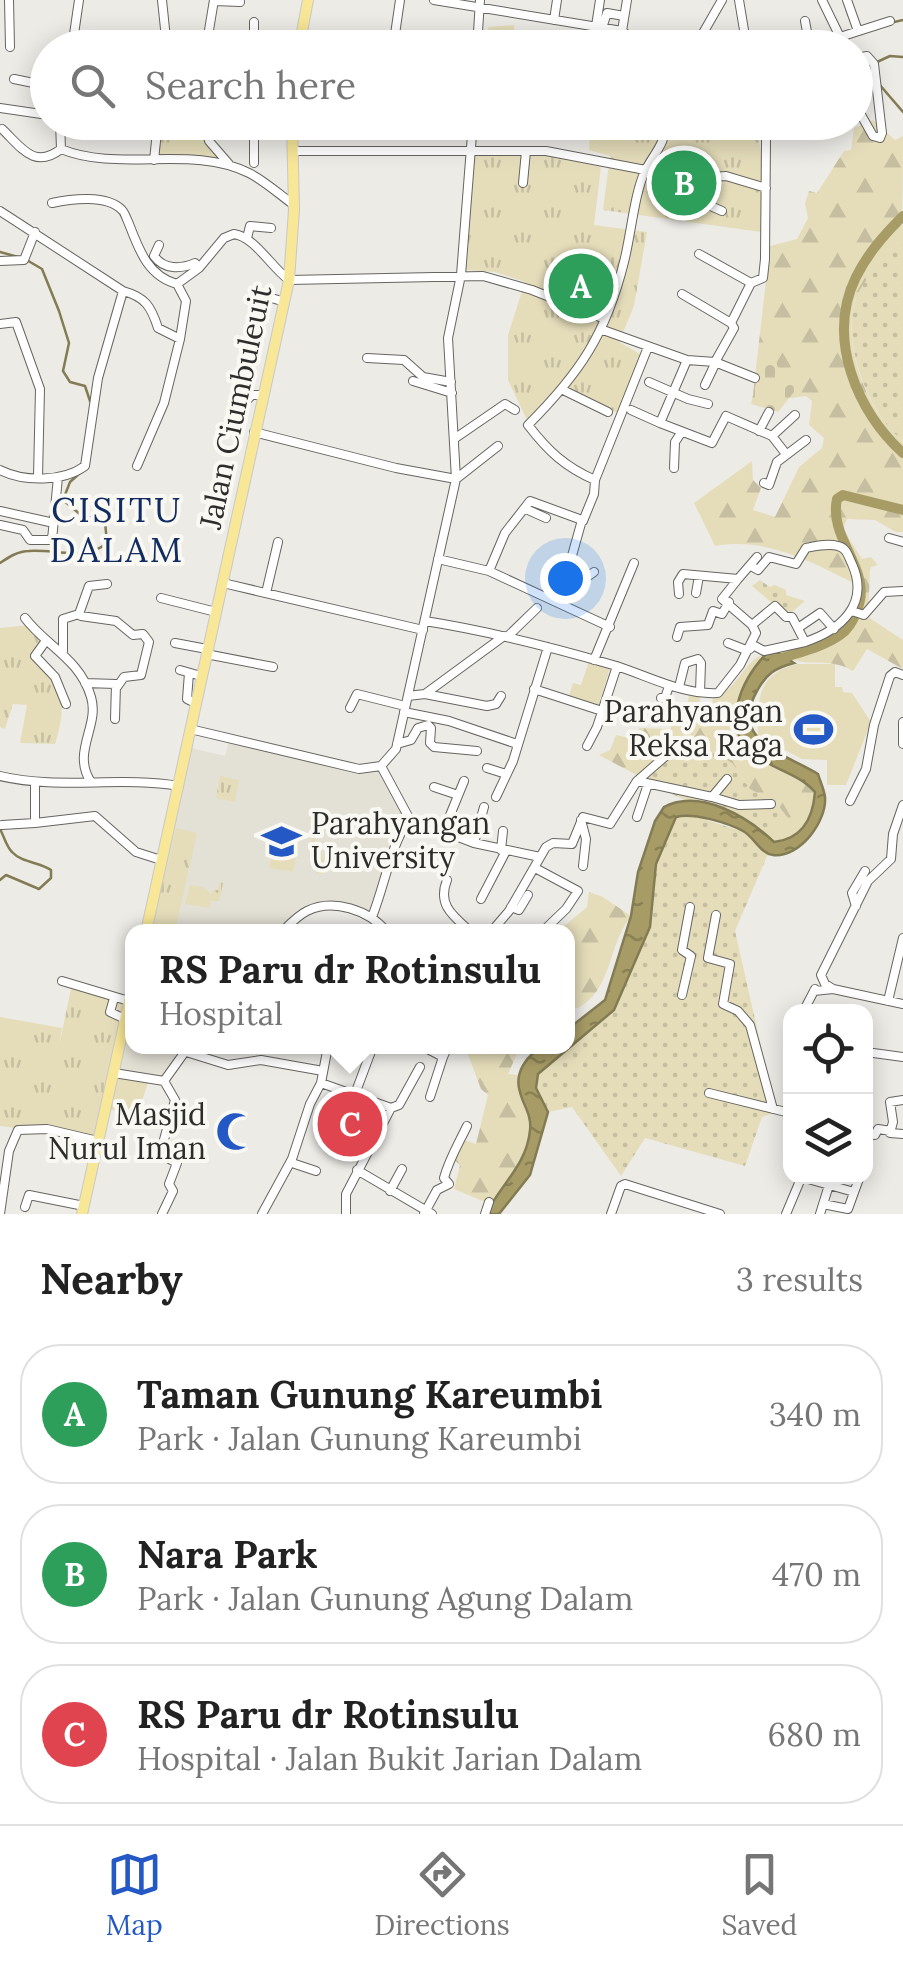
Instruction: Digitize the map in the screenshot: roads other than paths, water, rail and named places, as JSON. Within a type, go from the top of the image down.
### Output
[{"type":"main road","points":[[303,30],[308,0]]},
{"type":"main road","name":"Jalan Ciumbuleuit","points":[[148,924],[195,703],[190,673],[207,652],[216,631],[216,612],[289,280],[294,206],[292,140]]},
{"type":"main road","points":[[83,1210],[125,1024]]},
{"type":"street","points":[[9,0],[10,47]]},
{"type":"street","points":[[75,30],[79,0]]},
{"type":"street","points":[[162,0],[166,30]]},
{"type":"street","points":[[207,30],[214,0],[240,2]]},
{"type":"street","points":[[396,30],[400,0]]},
{"type":"street","points":[[434,0],[479,4],[613,30]]},
{"type":"street","points":[[554,20],[557,0]]},
{"type":"street","points":[[599,27],[600,0]]},
{"type":"street","points":[[622,30],[627,0]]},
{"type":"street","points":[[705,30],[722,0]]},
{"type":"street","points":[[738,0],[744,30]]},
{"type":"street","points":[[822,0],[835,30]]},
{"type":"street","points":[[847,0],[858,30]]},
{"type":"street","points":[[478,30],[479,4]]},
{"type":"street","points":[[599,27],[607,13],[624,16]]},
{"type":"street","points":[[861,30],[890,20]]},
{"type":"street","points":[[254,22],[254,30]]},
{"type":"street","points":[[806,22],[807,30]]},
{"type":"street","points":[[873,63],[882,133],[880,138],[873,136]]},
{"type":"street","points":[[14,79],[30,82]]},
{"type":"street","points":[[0,108],[30,112]]},
{"type":"street","points":[[2,129],[36,158],[50,158],[60,149],[60,140]]},
{"type":"street","points":[[154,160],[156,140]]},
{"type":"street","points":[[209,140],[232,167]]},
{"type":"street","points":[[254,140],[254,163]]},
{"type":"street","points":[[190,729],[359,769],[381,766],[396,747],[456,479],[448,338],[460,275],[473,140]]},
{"type":"street","points":[[595,480],[557,460],[528,425],[563,390],[602,330],[624,265],[646,171],[656,158],[661,140]]},
{"type":"street","points":[[731,324],[754,283],[763,278],[763,140]]},
{"type":"street","points":[[60,149],[87,156],[232,167],[250,174],[294,206]]},
{"type":"street","points":[[292,151],[546,151],[707,183]]},
{"type":"street","points":[[523,183],[526,151]]},
{"type":"street","points":[[722,211],[706,204],[710,176],[766,188]]},
{"type":"street","points":[[106,190],[108,204]]},
{"type":"street","points":[[52,203],[80,199],[122,210],[156,276],[177,284],[186,302],[164,404],[137,466]]},
{"type":"street","points":[[0,211],[122,291],[143,299],[158,328],[180,339]]},
{"type":"street","points":[[123,234],[130,226]]},
{"type":"street","points":[[247,238],[250,226],[270,228]]},
{"type":"street","points":[[0,261],[25,259],[34,232]]},
{"type":"street","points":[[177,284],[200,268],[224,238],[238,234],[247,238],[289,280],[460,275],[497,278],[605,319]]},
{"type":"street","points":[[160,244],[154,256],[164,266],[178,268],[195,263],[200,268]]},
{"type":"street","points":[[699,254],[754,283]]},
{"type":"street","points":[[92,272],[100,260]]},
{"type":"street","points":[[0,470],[38,477],[58,476],[83,467],[98,378],[122,291]]},
{"type":"street","points":[[682,294],[734,328],[705,384]]},
{"type":"street","points":[[268,297],[284,302]]},
{"type":"street","points":[[0,324],[16,322],[40,389],[38,477]]},
{"type":"street","points":[[602,330],[687,360],[715,362],[754,378]]},
{"type":"street","points":[[556,598],[594,494],[595,480],[648,347]]},
{"type":"street","points":[[367,358],[404,360],[423,377],[451,382]]},
{"type":"street","points":[[660,423],[687,360]]},
{"type":"street","points":[[413,382],[452,393]]},
{"type":"street","points":[[649,382],[710,405],[711,410],[759,431],[786,454]]},
{"type":"street","points":[[563,390],[608,412]]},
{"type":"street","points":[[247,400],[264,395]]},
{"type":"street","points":[[454,439],[505,404],[515,410]]},
{"type":"street","points":[[631,410],[725,448]]},
{"type":"street","points":[[759,431],[769,412]]},
{"type":"street","points":[[773,441],[795,414]]},
{"type":"street","points":[[712,442],[726,416]]},
{"type":"street","points":[[254,432],[456,479],[498,446]]},
{"type":"street","points":[[674,468],[675,442],[681,433]]},
{"type":"street","points":[[764,484],[769,484],[775,465],[806,440]]},
{"type":"street","points":[[0,524],[23,530],[30,540],[50,541],[58,512],[58,476]]},
{"type":"street","points":[[556,511],[562,498]]},
{"type":"street","points":[[489,570],[504,533],[532,501],[583,521]]},
{"type":"street","points":[[526,509],[546,518]]},
{"type":"street","points":[[0,511],[54,523]]},
{"type":"street","points":[[890,538],[903,542]]},
{"type":"street","points":[[266,593],[278,542]]},
{"type":"street","points":[[744,654],[752,645],[764,651],[805,642],[834,630],[854,612],[858,598],[858,579],[843,547],[808,547],[796,564],[772,557],[758,570],[751,566]]},
{"type":"street","points":[[223,583],[424,626],[505,636],[617,666],[674,686],[718,693],[756,633],[752,624],[722,596],[757,557]]},
{"type":"street","points":[[438,560],[489,570],[556,598],[610,627]]},
{"type":"street","points":[[594,660],[634,562]]},
{"type":"street","points":[[556,598],[594,572]]},
{"type":"street","points":[[548,574],[556,598]]},
{"type":"street","points":[[678,594],[681,576],[703,574],[738,580]]},
{"type":"street","points":[[696,593],[703,574]]},
{"type":"street","points":[[79,618],[87,587],[106,584]]},
{"type":"street","points":[[854,612],[869,612],[884,592],[903,591]]},
{"type":"street","points":[[162,598],[216,612]]},
{"type":"street","points":[[677,638],[680,627],[708,625],[713,612],[722,614],[729,602]]},
{"type":"street","points":[[752,624],[775,606],[791,616],[805,642]]},
{"type":"street","points":[[406,705],[505,636],[536,608]]},
{"type":"street","points":[[798,628],[820,613],[834,630]]},
{"type":"street","points":[[25,618],[45,642],[63,652],[85,683],[94,713],[84,750],[84,769],[91,782]]},
{"type":"street","points":[[63,652],[63,619],[116,621],[133,634],[143,634],[150,642],[141,675],[124,676],[117,687],[115,719]]},
{"type":"street","points":[[45,642],[35,656],[55,677],[66,704]]},
{"type":"street","points":[[175,643],[273,668]]},
{"type":"street","points":[[728,643],[744,654]]},
{"type":"street","points":[[496,797],[548,647]]},
{"type":"street","points":[[662,698],[674,686],[685,662],[698,659],[702,664],[700,692]]},
{"type":"street","points":[[587,746],[617,666]]},
{"type":"street","points":[[850,801],[866,769],[874,725],[890,676],[895,672],[903,675]]},
{"type":"street","points":[[85,683],[112,682],[117,687]]},
{"type":"street","points":[[534,690],[602,711]]},
{"type":"street","points":[[350,708],[357,694],[406,705],[516,744]]},
{"type":"street","points":[[425,694],[488,706],[496,704],[501,696]]},
{"type":"street","points":[[903,722],[903,744]]},
{"type":"street","points":[[396,747],[411,740],[419,727],[428,725],[432,728],[430,744],[434,747],[477,750]]},
{"type":"street","points":[[496,924],[549,844],[572,844],[581,820],[587,816],[610,824],[638,781],[676,746]]},
{"type":"street","points":[[381,766],[409,818],[474,843],[540,857]]},
{"type":"street","points":[[486,768],[506,774]]},
{"type":"street","points":[[0,776],[35,782],[139,781],[179,786]]},
{"type":"street","points":[[712,797],[727,779]]},
{"type":"street","points":[[638,781],[739,805],[770,804]]},
{"type":"street","points":[[35,782],[35,823]]},
{"type":"street","points":[[444,830],[464,782]]},
{"type":"street","points":[[638,817],[648,784]]},
{"type":"street","points":[[434,787],[458,796]]},
{"type":"street","points":[[807,1004],[868,881],[891,858],[894,831],[903,805]]},
{"type":"street","points":[[474,843],[484,807]]},
{"type":"street","points":[[2,825],[95,816],[136,852],[162,860]]},
{"type":"street","points":[[372,917],[392,860],[394,842],[409,818]]},
{"type":"street","points":[[581,820],[586,839],[583,866]]},
{"type":"street","points":[[481,899],[503,851],[503,831]]},
{"type":"street","points":[[535,868],[578,891],[550,924]]},
{"type":"street","points":[[856,906],[852,893],[865,870]]},
{"type":"street","points":[[448,880],[443,892],[446,907],[463,924]]},
{"type":"street","points":[[508,908],[518,910],[528,895]]},
{"type":"street","points":[[290,924],[321,906],[343,908],[372,917],[379,924]]},
{"type":"street","points":[[690,906],[682,950],[691,956],[730,964],[723,1004],[738,1010],[750,1025],[773,1110]]},
{"type":"street","points":[[708,958],[716,915]]},
{"type":"street","points":[[888,1001],[902,945]]},
{"type":"street","points":[[682,995],[691,956]]},
{"type":"street","points":[[821,975],[825,984],[834,989],[903,1004]]},
{"type":"street","points":[[62,981],[125,1000]]},
{"type":"street","points":[[814,991],[834,989]]},
{"type":"street","points":[[114,998],[110,1012],[125,1019]]},
{"type":"street","points":[[873,1053],[903,1057]]},
{"type":"street","points":[[164,1080],[182,1054]]},
{"type":"street","points":[[198,1054],[228,1066],[261,1060],[323,1071]]},
{"type":"street","points":[[262,1214],[280,1185],[321,1083],[326,1054]]},
{"type":"street","points":[[354,1094],[368,1054]]},
{"type":"street","points":[[437,1054],[443,1057]]},
{"type":"street","points":[[430,1098],[444,1054]]},
{"type":"street","points":[[346,1214],[346,1194],[357,1170],[391,1108],[399,1105],[420,1067]]},
{"type":"street","points":[[114,1073],[164,1080]]},
{"type":"street","points":[[162,1214],[173,1191],[169,1184],[177,1163],[160,1154],[174,1100],[164,1080]]},
{"type":"street","points":[[321,1083],[391,1108]]},
{"type":"street","points":[[709,1094],[783,1112]]},
{"type":"street","points":[[890,1132],[890,1102],[903,1100]]},
{"type":"street","points":[[357,1170],[427,1212],[438,1189],[449,1184],[444,1178],[446,1167],[467,1126]]},
{"type":"street","points":[[0,1214],[14,1132],[46,1129],[98,1141]]},
{"type":"street","points":[[873,1135],[878,1129],[903,1134]]},
{"type":"street","points":[[294,1164],[316,1171]]},
{"type":"street","points":[[390,1191],[402,1170]]},
{"type":"street","points":[[786,1214],[799,1184]]},
{"type":"street","points":[[854,1192],[829,1184],[822,1209],[848,1209],[857,1184]]},
{"type":"street","points":[[611,1214],[622,1186],[634,1185],[720,1214]]},
{"type":"street","points":[[25,1207],[29,1195],[83,1210]]},
{"type":"street","points":[[485,1214],[489,1202]]},
{"type":"water","points":[[777,652],[794,663],[764,680],[750,708],[750,722],[765,744],[818,774],[825,797],[822,817],[810,836],[793,851],[773,855],[729,825],[701,817],[676,817],[656,864],[650,927],[614,1010],[575,1043],[575,1024],[605,1000],[631,916],[638,872],[655,821],[664,807],[678,802],[708,803],[751,823],[774,842],[792,837],[809,818],[815,792],[755,755],[738,731],[736,718],[742,690],[767,653]]},
{"type":"water","points":[[534,1054],[562,1054],[538,1074],[536,1088],[548,1112],[530,1175],[499,1214],[486,1214],[528,1142],[529,1115],[519,1085],[520,1072]]},
{"type":"waterway","points":[[847,11],[854,27]]},
{"type":"waterway","points":[[890,23],[903,20]]},
{"type":"waterway","points":[[877,62],[890,56],[903,57]]},
{"type":"waterway","points":[[879,84],[903,112]]},
{"type":"waterway","points":[[903,216],[856,277],[844,324],[851,372],[860,395],[872,417],[903,453]]},
{"type":"waterway","points":[[0,252],[18,257]]},
{"type":"waterway","points":[[25,259],[42,269],[59,311],[69,343],[63,371],[70,382],[85,386],[90,401]]},
{"type":"waterway","points":[[0,563],[25,551],[80,553],[107,543],[105,522],[81,515],[63,500],[70,482],[80,473]]},
{"type":"waterway","points":[[774,661],[833,640],[846,630],[856,613],[860,582],[839,528],[837,499],[843,495],[903,510]]},
{"type":"waterway","points":[[0,829],[16,856],[51,870],[51,878],[39,889],[6,875],[0,880]]},
{"type":"place","name":"Nara Park","points":[[684,183]]},
{"type":"place","name":"Taman Gunung Kareumbi","points":[[581,286]]},
{"type":"place","name":"Parahyangan Reksa Raga","points":[[813,729]]},
{"type":"place","name":"Parahyangan University","points":[[281,841]]},
{"type":"place","name":"RS Paru dr Rotinsulu","points":[[350,1124]]},
{"type":"place","name":"Masjid Nurul Iman","points":[[236,1132]]},
{"type":"district","name":"CISITU DALAM","points":[[117,530]]}]
